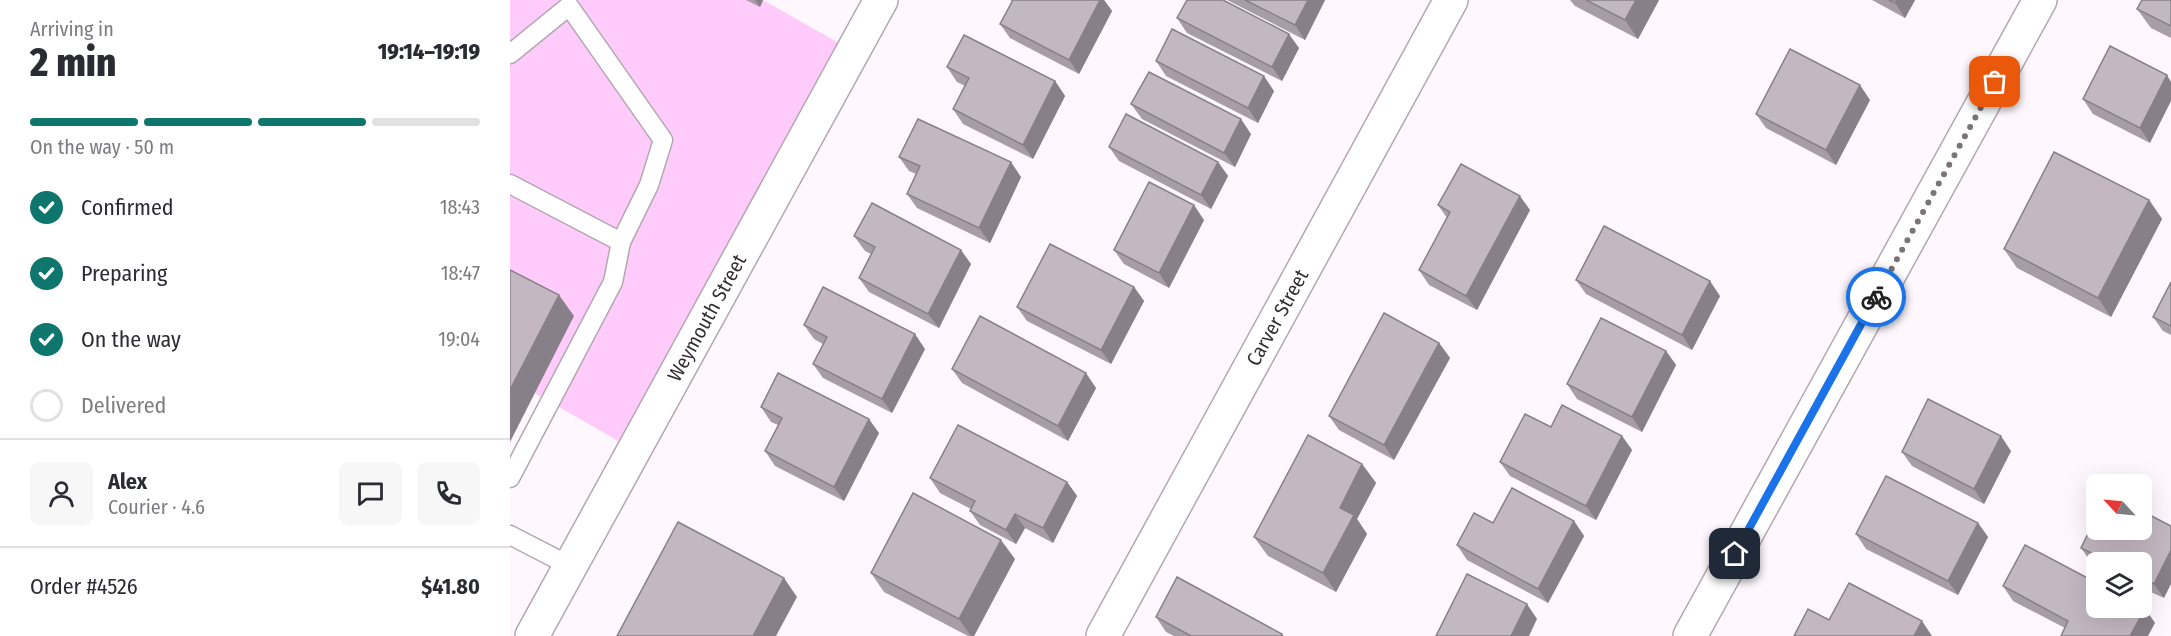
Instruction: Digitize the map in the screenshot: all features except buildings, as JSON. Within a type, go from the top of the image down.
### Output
[{"type":"street","name":"Weymouth Street","points":[[532,636],[881,0]]},
{"type":"street","name":"Carver Street","points":[[1103,636],[1451,0]]},
{"type":"street","points":[[1690,636],[2040,0]]},
{"type":"lane","points":[[510,54],[564,2],[663,140],[649,185],[621,242],[613,282],[510,478]]},
{"type":"lane","points":[[510,184],[621,242]]},
{"type":"lane","points":[[510,535],[570,566]]},
{"type":"shaded area","points":[[510,0],[763,0],[853,51],[634,450],[510,379]]},
{"type":"way so far","points":[[1876,297],[1995,82]]},
{"type":"route","points":[[1735,554],[1876,297]]}]
